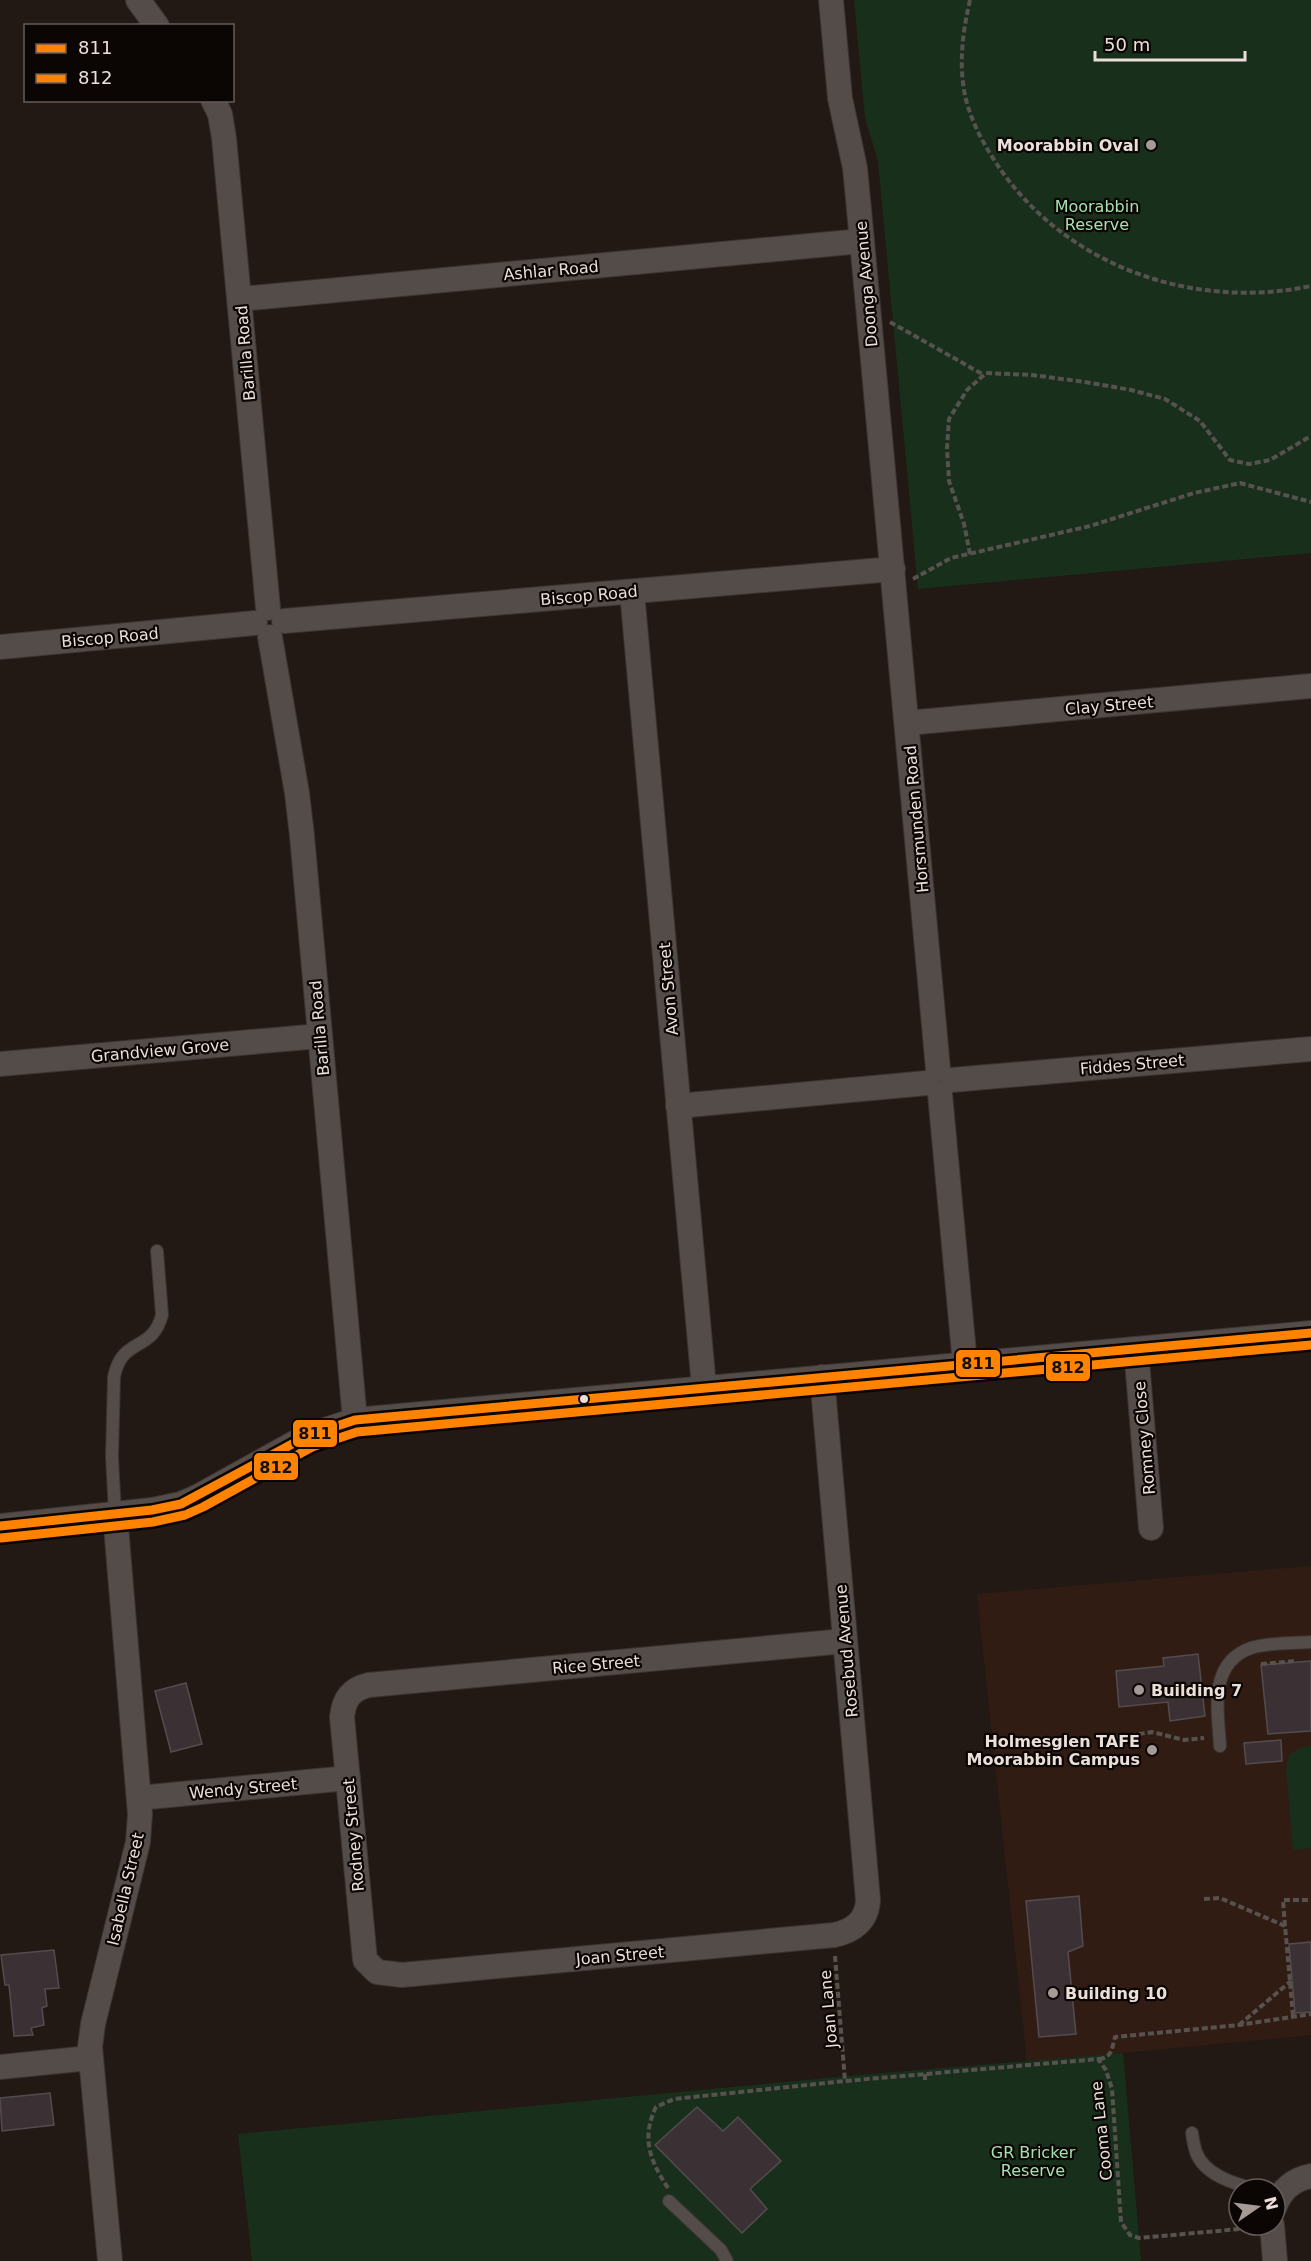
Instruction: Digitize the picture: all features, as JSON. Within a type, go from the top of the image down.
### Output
[{"type":"street","points":[[138,0],[156,24]]},
{"type":"street","name":"Doonga Avenue","points":[[831,0],[840,98],[855,168],[894,576]]},
{"type":"street","name":"Barilla Road","points":[[214,102],[222,125],[269,622],[299,805],[355,1420]]},
{"type":"street","name":"Ashlar Road","points":[[240,299],[862,241]]},
{"type":"street","name":"Biscop Road","points":[[0,647],[632,592],[894,576]]},
{"type":"street","name":"Horsmunden Road","points":[[894,576],[965,1364]]},
{"type":"street","name":"Avon Street","points":[[632,592],[704,1387]]},
{"type":"street","name":"Clay Street","points":[[907,723],[1311,686]]},
{"type":"street","name":"Grandview Grove","points":[[0,1064],[320,1036]]},
{"type":"street","name":"Fiddes Street","points":[[678,1106],[1311,1049]]},
{"type":"street","points":[[0,1526],[152,1510],[181,1504],[307,1436],[355,1420],[1311,1333]]},
{"type":"street","name":"Romney Close","points":[[1136,1349],[1151,1528]]},
{"type":"street","name":"Rosebud Avenue","points":[[822,1377],[868,1900],[865,1916],[860,1923]]},
{"type":"street","name":"Isabella Street","points":[[110,2261],[90,2058],[93,2024],[138,1842],[140,1814],[115,1514]]},
{"type":"street","name":"Rice Street","points":[[350,1694],[360,1687],[369,1685],[845,1641]]},
{"type":"street","name":"Rodney Street","points":[[350,1694],[343,1707],[342,1717],[363,1953],[369,1966],[377,1972]]},
{"type":"street","name":"Wendy Street","points":[[139,1798],[348,1778]]},
{"type":"street","name":"Joan Street","points":[[377,1972],[402,1975],[834,1935],[852,1929],[860,1923]]},
{"type":"street","points":[[0,2067],[90,2058]]},
{"type":"street","points":[[1287,2189],[1294,2182],[1311,2176]]},
{"type":"street","points":[[1273,2237],[1275,2261]]},
{"type":"lane","points":[[115,1514],[112,1457],[114,1377],[116,1365],[122,1355],[148,1339],[160,1324],[162,1308],[157,1251]]},
{"type":"lane","points":[[1220,1741],[1218,1689],[1220,1676],[1226,1665],[1237,1655],[1250,1648],[1311,1642]]},
{"type":"lane","points":[[1192,2133],[1196,2153],[1210,2170],[1227,2180]]},
{"type":"lane","points":[[669,2201],[721,2250],[728,2261]]},
{"type":"path","points":[[970,0],[962,35],[961,65],[964,93],[976,127],[993,159],[1014,188],[1042,216],[1080,245],[1108,262],[1181,288],[1226,294],[1248,294],[1278,293],[1311,286]]},
{"type":"path","points":[[890,321],[984,375]]},
{"type":"path","points":[[970,554],[964,524],[949,481],[948,419],[967,390],[986,373],[1032,375],[1131,390],[1165,399],[1200,421],[1230,460],[1249,464],[1270,460],[1311,436]]},
{"type":"path","points":[[894,576],[917,579],[951,558],[1090,526],[1194,493],[1240,483],[1311,502]]},
{"type":"path","points":[[1262,1664],[1301,1660]]},
{"type":"path","points":[[1112,1738],[1152,1732],[1184,1740],[1220,1741]]},
{"type":"path","points":[[1204,1899],[1220,1898],[1285,1926]]},
{"type":"path","points":[[1293,2016],[1283,1900],[1311,1900]]},
{"type":"path","name":"Joan Lane","points":[[834,1935],[845,2081]]},
{"type":"path","points":[[1239,2025],[1291,1981]]},
{"type":"path","points":[[1098,2059],[1106,2058],[1111,2054],[1115,2037],[1239,2025],[1311,2014]]},
{"type":"path","name":"Cooma Lane","points":[[669,2201],[672,2194],[655,2168],[650,2153],[649,2121],[656,2107],[674,2099],[845,2081],[1098,2059],[1111,2080],[1121,2222],[1130,2235],[1139,2238],[1227,2230]]},
{"type":"path","points":[[925,2074],[926,2083]]},
{"type":"shaded area","name":"Holmesglen TAFE Moorabbin Campus","points":[[1311,1566],[1311,2035],[1027,2062],[977,1594]]},
{"type":"green space","name":"Moorabbin Reserve","points":[[854,0],[1311,0],[1311,553],[918,589],[878,161],[865,118]]},
{"type":"green space","points":[[1311,1746],[1311,1848],[1293,1850],[1286,1769],[1289,1755],[1302,1747]]},
{"type":"green space","name":"GR Bricker Reserve","points":[[1123,2053],[1141,2261],[252,2261],[238,2134],[848,2076]]},
{"type":"building","name":"Building 7","points":[[1198,1654],[1205,1716],[1170,1721],[1168,1702],[1119,1707],[1116,1671],[1164,1666],[1163,1658]]},
{"type":"building","points":[[1311,1661],[1311,1731],[1268,1734],[1261,1665]]},
{"type":"building","points":[[186,1683],[202,1744],[171,1752],[155,1691]]},
{"type":"building","points":[[1281,1740],[1282,1761],[1246,1764],[1244,1743]]},
{"type":"building","name":"Building 10","points":[[1079,1896],[1083,1946],[1068,1952],[1076,2034],[1039,2037],[1026,1901]]},
{"type":"building","points":[[1311,1942],[1311,2012],[1295,2013],[1289,1944]]},
{"type":"building","points":[[54,1950],[59,1988],[45,1989],[47,2006],[42,2008],[44,2025],[31,2028],[33,2035],[14,2036],[9,1985],[5,1985],[1,1955]]},
{"type":"building","points":[[50,2093],[54,2125],[2,2131],[0,2098]]},
{"type":"building","points":[[697,2107],[723,2131],[738,2117],[781,2161],[750,2189],[767,2209],[742,2233],[655,2145]]},
{"type":"transit line","name":"811","points":[[0,1526],[152,1510],[181,1504],[307,1436],[355,1420],[1311,1333]]},
{"type":"transit line","name":"812","points":[[1,1538],[153,1522],[185,1515],[312,1447],[357,1432],[1311,1345]]},
{"type":"place","name":"Moorabbin Oval","points":[[1151,145]]},
{"type":"place","name":"Building 7","points":[[1139,1690]]},
{"type":"place","name":"Holmesglen TAFE Moorabbin Campus","points":[[1152,1750]]},
{"type":"place","name":"Building 10","points":[[1053,1993]]}]
